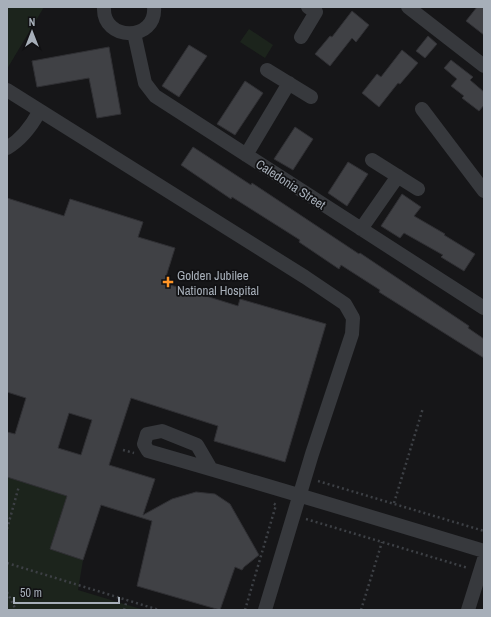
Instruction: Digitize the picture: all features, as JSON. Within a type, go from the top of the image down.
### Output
[{"type":"street","points":[[104,7],[106,18],[110,25],[117,31],[125,34],[134,34],[142,31],[152,18],[154,7]]},
{"type":"street","points":[[301,37],[316,12],[308,7]]},
{"type":"street","points":[[408,7],[484,66]]},
{"type":"street","name":"Caledonia Street","points":[[134,34],[145,83],[155,96],[484,308]]},
{"type":"street","points":[[267,70],[311,97]]},
{"type":"street","points":[[246,155],[289,83]]},
{"type":"street","points":[[7,90],[345,304],[353,318],[352,334],[299,494],[265,610]]},
{"type":"street","points":[[422,110],[484,191]]},
{"type":"street","points":[[7,148],[18,142],[31,127],[40,112]]},
{"type":"street","points":[[372,160],[418,189]]},
{"type":"street","points":[[361,229],[398,176]]},
{"type":"street","points":[[211,469],[299,494],[484,551]]},
{"type":"street","points":[[468,610],[482,565]]},
{"type":"path","points":[[394,503],[423,408]]},
{"type":"path","points":[[123,450],[138,455]]},
{"type":"path","points":[[305,478],[394,503],[484,531]]},
{"type":"path","points":[[7,529],[19,486]]},
{"type":"path","points":[[270,500],[276,505],[278,510],[293,515],[382,542],[482,565]]},
{"type":"path","points":[[245,610],[276,505]]},
{"type":"path","points":[[361,610],[382,542]]},
{"type":"path","points":[[7,563],[159,610]]},
{"type":"path","points":[[7,592],[16,610]]},
{"type":"path","points":[[124,610],[127,600]]},
{"type":"shaded area","points":[[7,7],[44,7],[7,69]]},
{"type":"shaded area","points":[[249,29],[273,45],[265,58],[240,42]]},
{"type":"shaded area","points":[[7,477],[67,496],[50,549],[83,560],[78,590],[144,610],[7,610]]},
{"type":"building","points":[[477,7],[484,7],[484,35],[466,21]]},
{"type":"building","points":[[352,11],[369,25],[356,42],[352,38],[330,66],[315,54],[330,36],[332,37]]},
{"type":"building","points":[[428,36],[437,44],[425,58],[416,51]]},
{"type":"building","points":[[189,45],[207,56],[179,97],[162,86]]},
{"type":"building","points":[[109,47],[121,114],[97,118],[89,78],[37,87],[32,61]]},
{"type":"building","points":[[402,50],[418,63],[400,84],[398,83],[379,107],[362,93],[377,74],[381,77]]},
{"type":"building","points":[[451,60],[473,77],[470,80],[484,92],[484,105],[479,111],[462,98],[464,96],[451,86],[457,79],[444,68]]},
{"type":"building","points":[[245,81],[263,93],[235,135],[217,124]]},
{"type":"building","points":[[295,127],[313,139],[293,170],[274,159]]},
{"type":"building","points":[[193,147],[251,185],[252,183],[359,254],[360,253],[469,326],[468,328],[484,339],[484,358],[379,292],[380,290],[341,265],[339,269],[299,242],[300,240],[232,197],[231,199],[181,165]]},
{"type":"building","points":[[348,162],[368,174],[347,206],[328,193]]},
{"type":"building","points":[[402,194],[421,207],[414,216],[475,254],[464,271],[441,257],[443,255],[404,233],[400,238],[381,226]]},
{"type":"building","points":[[7,198],[64,216],[70,199],[143,222],[138,237],[175,248],[164,283],[238,306],[240,299],[326,324],[285,462],[214,441],[218,426],[131,398],[109,465],[155,479],[143,515],[172,499],[196,492],[215,494],[230,504],[259,555],[242,570],[235,567],[220,610],[137,586],[152,521],[101,505],[83,560],[50,549],[67,496],[7,477],[7,432],[15,434],[26,398],[7,392]],"holes":[[[69,413],[92,420],[81,455],[58,448]]]},
{"type":"place","name":"Golden Jubilee National Hospital","points":[[168,282]]}]
